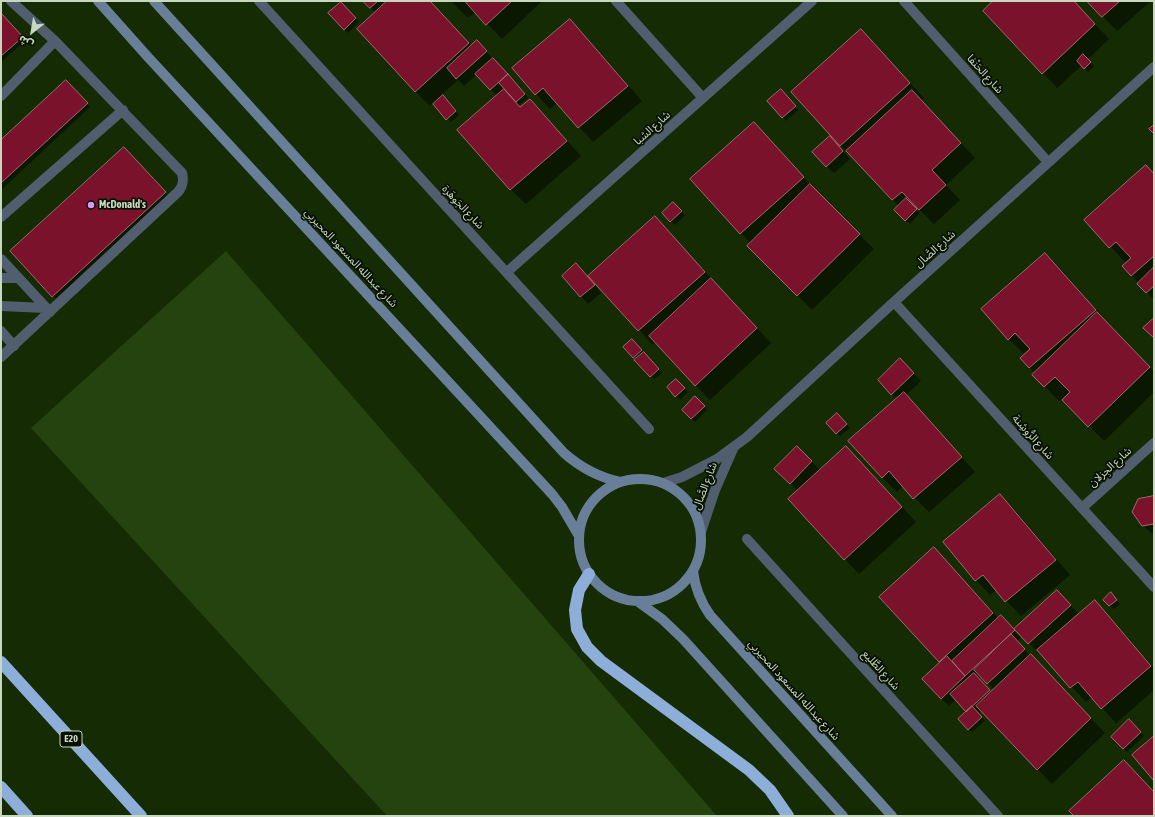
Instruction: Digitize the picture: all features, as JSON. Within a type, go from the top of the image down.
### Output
[{"type":"highway","points":[[589,574],[579,590],[575,610],[578,629],[586,647],[601,661],[749,770],[770,790],[788,816]]},
{"type":"highway","name":"E20","points":[[1,662],[141,816]]},
{"type":"highway","points":[[1,787],[27,816]]},
{"type":"street","points":[[1,357],[14,346],[48,310],[178,192],[183,184],[182,173],[55,41],[11,1]]},
{"type":"street","points":[[92,1],[101,4]]},
{"type":"street","points":[[154,1],[564,453],[589,471],[604,478],[620,482]]},
{"type":"street","name":"شارع الجَوهَرة","points":[[258,1],[649,429]]},
{"type":"street","points":[[616,1],[703,98]]},
{"type":"street","name":"شارع الشبا","points":[[507,272],[812,1]]},
{"type":"street","name":"شارع الحَنْفا","points":[[904,1],[1048,162]]},
{"type":"street","name":"شارع عبدالله المسعود المحيربي","points":[[101,4],[552,494],[565,512],[579,536]]},
{"type":"street","points":[[1,96],[55,41]]},
{"type":"street","name":"شارع الصَّال","points":[[663,483],[700,469],[733,449],[1154,66]]},
{"type":"street","points":[[1,217],[122,110]]},
{"type":"street","points":[[1,260],[48,310]]},
{"type":"street","points":[[1,278],[18,278]]},
{"type":"street","name":"شارع الرُّوشِنة","points":[[894,302],[1154,587]]},
{"type":"street","points":[[1,306],[48,310]]},
{"type":"street","points":[[1,331],[14,346]]},
{"type":"street","name":"شارع الجِزلان","points":[[1082,508],[1154,443]]},
{"type":"street","name":"شارع الصَّال","points":[[701,532],[715,490],[733,449]]},
{"type":"street","points":[[634,479],[649,479],[663,483],[675,489],[693,508],[701,532],[699,559],[693,571],[683,584],[669,594],[654,600],[637,601],[618,597],[602,587],[589,574],[581,556],[579,536],[581,522],[587,509],[596,497],[607,488],[620,482],[634,479]]},
{"type":"street","name":"شارع الطَّليع","points":[[747,539],[998,816]]},
{"type":"street","name":"شارع عبدالله المسعود المحيربي","points":[[693,571],[698,595],[710,615],[892,816]]},
{"type":"street","points":[[637,601],[662,619],[683,639],[843,816]]},
{"type":"green space","points":[[226,251],[717,816],[387,816],[31,428]]},
{"type":"building","points":[[363,1],[378,1],[370,8]]},
{"type":"building","points":[[387,1],[430,1],[469,43],[415,92],[357,29]]},
{"type":"building","points":[[465,1],[512,1],[486,25]]},
{"type":"building","points":[[993,1],[1074,1],[1095,24],[1042,74],[983,11]]},
{"type":"building","points":[[1087,1],[1120,1],[1102,17]]},
{"type":"building","points":[[341,2],[356,18],[344,30],[328,13]]},
{"type":"building","points":[[1,13],[23,37],[1,56]]},
{"type":"building","points":[[570,19],[628,86],[578,128],[543,88],[535,95],[512,68]]},
{"type":"building","points":[[861,29],[910,83],[840,146],[791,92]]},
{"type":"building","points":[[477,40],[487,51],[456,79],[447,68]]},
{"type":"building","points":[[1083,54],[1091,62],[1084,69],[1077,61]]},
{"type":"building","points":[[493,58],[508,74],[490,90],[475,74]]},
{"type":"building","points":[[508,74],[525,94],[516,102],[499,83]]},
{"type":"building","points":[[66,80],[88,103],[1,183],[1,140]]},
{"type":"building","points":[[504,89],[520,107],[530,99],[567,141],[510,190],[457,130]]},
{"type":"building","points":[[781,89],[796,106],[782,118],[767,101]]},
{"type":"building","points":[[912,90],[961,143],[932,170],[946,185],[919,210],[902,192],[892,200],[846,151]]},
{"type":"building","points":[[443,95],[456,111],[446,120],[433,104]]},
{"type":"building","points":[[754,122],[804,177],[740,234],[690,179]]},
{"type":"building","points":[[1154,125],[1154,134],[1149,129]]},
{"type":"building","points":[[830,136],[843,151],[826,167],[812,152]]},
{"type":"building","points":[[124,147],[166,192],[52,297],[10,251]]},
{"type":"building","points":[[1146,165],[1154,174],[1154,256],[1131,276],[1122,266],[1131,258],[1116,242],[1109,248],[1084,220]]},
{"type":"building","points":[[810,184],[860,234],[797,296],[747,246]]},
{"type":"building","points":[[906,198],[917,209],[905,221],[894,210]]},
{"type":"building","points":[[673,202],[682,211],[670,222],[662,213]]},
{"type":"building","points":[[655,216],[705,272],[638,331],[588,276]]},
{"type":"building","points":[[1045,253],[1096,310],[1029,368],[1020,358],[1030,349],[1015,333],[1008,340],[981,309]]},
{"type":"building","points":[[576,263],[595,285],[580,297],[562,276]]},
{"type":"building","points":[[1154,267],[1154,286],[1146,293],[1137,284]]},
{"type":"building","points":[[711,278],[757,328],[695,386],[649,336]]},
{"type":"building","points":[[1097,312],[1150,367],[1088,427],[1062,400],[1070,392],[1055,377],[1044,387],[1032,375]]},
{"type":"building","points":[[1154,318],[1154,338],[1143,328]]},
{"type":"building","points":[[632,339],[642,350],[633,358],[623,347]]},
{"type":"building","points":[[644,352],[659,369],[650,377],[634,360]]},
{"type":"building","points":[[900,358],[914,373],[891,395],[878,380]]},
{"type":"building","points":[[676,379],[685,388],[675,397],[667,387]]},
{"type":"building","points":[[904,392],[962,457],[913,499],[889,471],[882,478],[848,441]]},
{"type":"building","points":[[695,396],[705,406],[691,419],[682,410]]},
{"type":"building","points":[[837,413],[847,424],[836,434],[826,423]]},
{"type":"building","points":[[797,446],[812,461],[790,484],[774,469]]},
{"type":"building","points":[[846,446],[902,507],[844,560],[788,499]]},
{"type":"building","points":[[1000,494],[1056,560],[1005,602],[983,575],[975,581],[943,542]]},
{"type":"building","points":[[1154,496],[1154,524],[1142,526],[1132,512],[1138,499]]},
{"type":"building","points":[[934,547],[993,613],[939,662],[879,597]]},
{"type":"building","points":[[1057,590],[1071,605],[1028,644],[1014,629]]},
{"type":"building","points":[[1111,592],[1117,600],[1109,606],[1103,600]]},
{"type":"building","points":[[1095,600],[1151,666],[1101,709],[1078,682],[1070,688],[1037,650]]},
{"type":"building","points":[[1001,615],[1015,630],[965,676],[952,661]]},
{"type":"building","points":[[1011,634],[1025,649],[987,684],[974,670]]},
{"type":"building","points":[[1031,654],[1091,718],[1037,770],[976,706]]},
{"type":"building","points":[[947,656],[965,676],[941,699],[922,679]]},
{"type":"building","points":[[974,673],[990,690],[966,712],[950,694]]},
{"type":"building","points":[[972,706],[982,717],[968,730],[958,719]]},
{"type":"building","points":[[1129,719],[1141,732],[1123,749],[1111,737]]},
{"type":"building","points":[[1154,736],[1154,781],[1132,755]]},
{"type":"building","points":[[1124,760],[1154,792],[1154,816],[1074,816],[1069,811]]},
{"type":"place","name":"McDonald's","points":[[91,205]]}]
